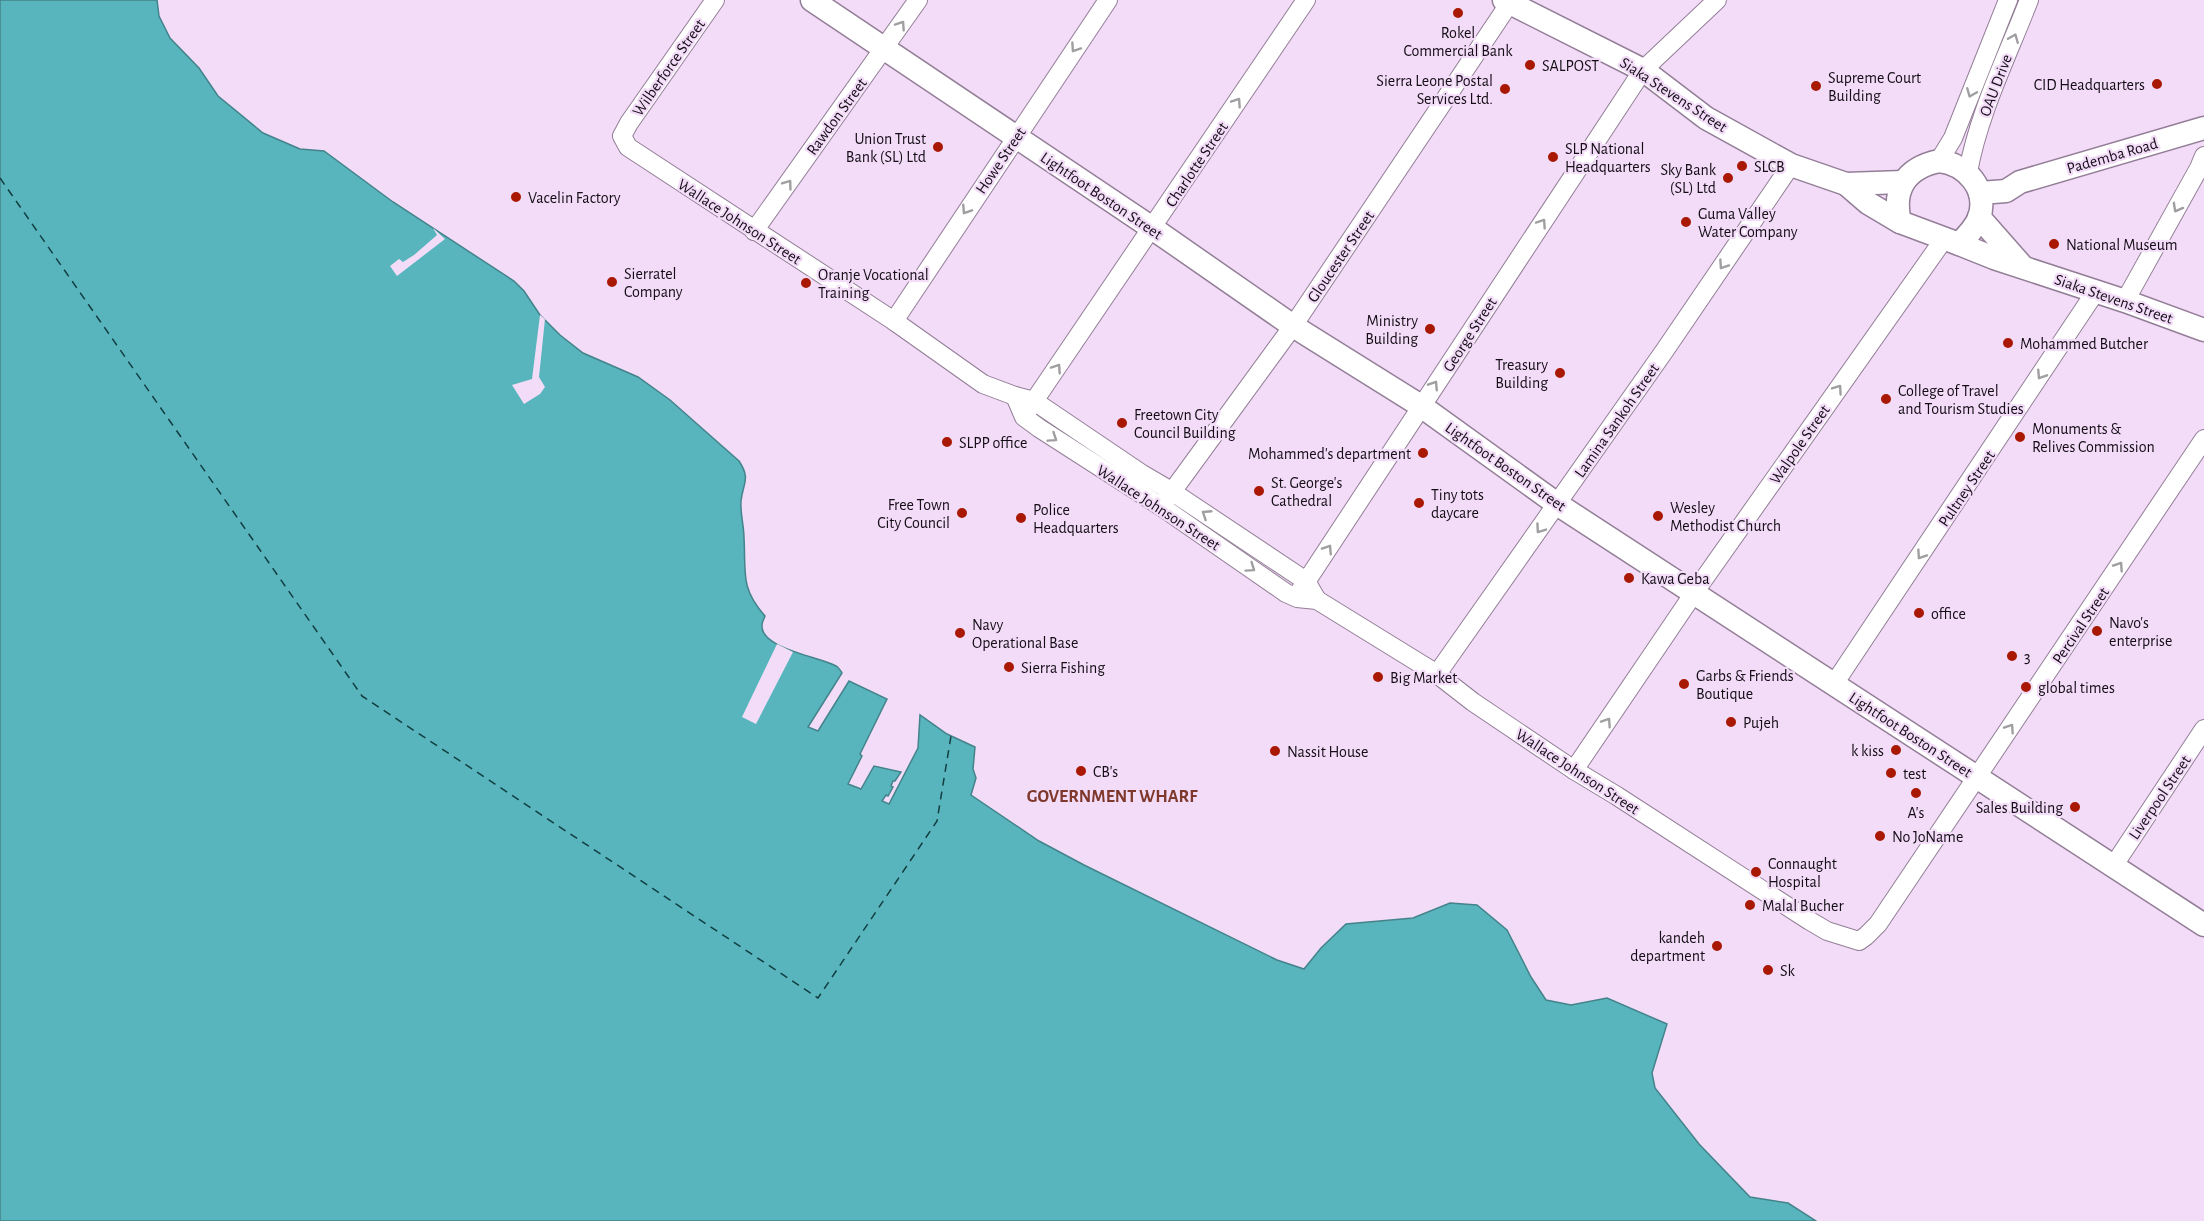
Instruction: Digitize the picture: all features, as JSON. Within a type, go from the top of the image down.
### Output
[{"type":"main road","name":"Lightfoot Boston Street","points":[[812,0],[1152,228],[1293,326],[1421,406],[1557,504],[2204,925]]},
{"type":"main road","name":"Siaka Stevens Street","points":[[1508,1],[1643,70],[1706,118],[1791,165],[1846,184],[1903,182]]},
{"type":"main road","name":"Pademba Road","points":[[1980,206],[2007,204],[2020,182],[2204,128]]},
{"type":"main road","points":[[1980,206],[1974,228],[1951,242],[1900,222],[1896,205],[1898,192],[1903,182],[1924,164],[1939,161],[1959,166],[1968,172],[1975,182],[1980,206],[2024,268]]},
{"type":"main road","name":"Siaka Stevens Street","points":[[1846,184],[1868,203],[1900,222]]},
{"type":"main road","name":"Siaka Stevens Street","points":[[1951,242],[2204,330]]},
{"type":"street","name":"Wilberforce Street","points":[[622,136],[715,0]]},
{"type":"street","name":"Rawdon Street","points":[[754,231],[918,0]]},
{"type":"street","name":"Howe Street","points":[[894,321],[1015,136],[1108,0]]},
{"type":"street","name":"Charlotte Street","points":[[1024,417],[1306,0]]},
{"type":"street","name":"George Street","points":[[1297,598],[1643,70],[1717,0]]},
{"type":"street","name":"OAU Drive","points":[[1939,161],[1953,138],[2008,0]]},
{"type":"street","name":"OAU Drive","points":[[1968,172],[1972,146],[1989,98],[2029,0]]},
{"type":"street","name":"Gloucester Street","points":[[1166,499],[1293,326],[1508,1]]},
{"type":"street","name":"Wallace Johnson Street","points":[[622,136],[628,147],[894,321],[983,384],[1034,401],[1142,474],[1166,499],[1297,598],[1317,600],[1437,674],[1473,702],[1574,770],[1810,921],[1842,937]]},
{"type":"street","points":[[2125,301],[2204,156]]},
{"type":"street","name":"Lamina Sankoh Street","points":[[1437,674],[1791,165]]},
{"type":"street","name":"Walpole Street","points":[[1574,770],[1694,593],[1951,242]]},
{"type":"street","name":"Pultney Street","points":[[1834,684],[2096,291]]},
{"type":"street","points":[[1015,396],[1024,417]]},
{"type":"street","name":"Wallace Johnson Street","points":[[1024,417],[1067,447],[1166,499],[1306,581],[1317,600]]},
{"type":"street","name":"Percival Street","points":[[1842,937],[1859,940],[1878,924],[2204,439]]},
{"type":"street","name":"Liverpool Street","points":[[2114,865],[2204,729]]},
{"type":"shaded area","points":[[0,0],[157,0],[159,16],[170,38],[199,68],[218,96],[263,133],[300,149],[324,151],[393,202],[514,281],[524,291],[540,315],[560,335],[583,353],[638,377],[670,400],[739,461],[745,472],[741,506],[746,580],[751,597],[765,616],[762,625],[764,633],[781,646],[837,666],[842,673],[808,727],[818,731],[849,681],[887,699],[848,784],[861,789],[874,766],[901,772],[893,781],[891,786],[893,787],[888,796],[886,795],[882,801],[889,804],[918,748],[920,715],[947,734],[975,747],[973,769],[976,778],[971,795],[1039,841],[1277,960],[1304,969],[1321,948],[1346,924],[1413,918],[1450,903],[1477,905],[1507,930],[1531,977],[1546,1000],[1571,1005],[1607,998],[1667,1024],[1652,1073],[1655,1088],[1699,1144],[1750,1197],[1788,1203],[1816,1221],[0,1221]]},
{"type":"pier","points":[[433,228],[445,239],[397,276],[390,266],[399,259],[403,262],[414,255],[437,235]]},
{"type":"pier","points":[[540,315],[545,319],[539,377],[545,387],[540,394],[524,404],[512,385],[532,379]]},
{"type":"pier","points":[[777,644],[793,652],[756,724],[742,717]]},
{"type":"ferry route","points":[[0,178],[362,696],[818,998],[937,821],[951,736]]},
{"type":"place","name":"Rokel Commercial Bank","points":[[1458,13]]},
{"type":"place","name":"SALPOST","points":[[1530,65]]},
{"type":"place","name":"CID Headquarters","points":[[2157,84]]},
{"type":"place","name":"Supreme Court Building","points":[[1816,86]]},
{"type":"place","name":"Sierra Leone Postal Services Ltd.","points":[[1505,89]]},
{"type":"place","name":"Union Trust Bank (SL) Ltd","points":[[938,147]]},
{"type":"place","name":"SLP National Headquarters","points":[[1553,157]]},
{"type":"place","name":"SLCB","points":[[1742,166]]},
{"type":"place","name":"Sky Bank (SL) Ltd","points":[[1728,178]]},
{"type":"place","name":"Vacelin Factory","points":[[516,197]]},
{"type":"place","name":"Guma Valley Water Company","points":[[1686,222]]},
{"type":"place","name":"National Museum","points":[[2054,244]]},
{"type":"place","name":"Sierratel Company","points":[[612,282]]},
{"type":"place","name":"Oranje Vocational Training","points":[[806,283]]},
{"type":"place","name":"Ministry Building","points":[[1430,329]]},
{"type":"place","name":"Mohammed Butcher","points":[[2008,343]]},
{"type":"place","name":"Treasury Building","points":[[1560,373]]},
{"type":"place","name":"College of Travel and Tourism Studies","points":[[1886,399]]},
{"type":"place","name":"Freetown City Council Building","points":[[1122,423]]},
{"type":"place","name":"Monuments & Relives Commission","points":[[2020,437]]},
{"type":"place","name":"SLPP office","points":[[947,442]]},
{"type":"place","name":"Mohammed's department","points":[[1423,453]]},
{"type":"place","name":"St. George's Cathedral","points":[[1259,491]]},
{"type":"place","name":"Tiny tots daycare","points":[[1419,503]]},
{"type":"place","name":"Free Town City Council","points":[[962,513]]},
{"type":"place","name":"Wesley Methodist Church","points":[[1658,516]]},
{"type":"place","name":"Police Headquarters","points":[[1021,518]]},
{"type":"place","name":"Kawa Geba","points":[[1629,578]]},
{"type":"place","name":"office","points":[[1919,613]]},
{"type":"place","name":"Navo's enterprise","points":[[2097,631]]},
{"type":"place","name":"Navy Operational Base","points":[[960,633]]},
{"type":"place","name":"3","points":[[2012,656]]},
{"type":"place","name":"Sierra Fishing","points":[[1009,667]]},
{"type":"place","name":"Big Market","points":[[1378,677]]},
{"type":"place","name":"Garbs & Friends Boutique","points":[[1684,684]]},
{"type":"place","name":"global times","points":[[2026,687]]},
{"type":"place","name":"Pujeh","points":[[1731,722]]},
{"type":"place","name":"k kiss","points":[[1896,750]]},
{"type":"place","name":"Nassit House","points":[[1275,751]]},
{"type":"place","name":"CB's","points":[[1081,771]]},
{"type":"place","name":"test","points":[[1891,773]]},
{"type":"place","name":"A's","points":[[1916,793]]},
{"type":"place","name":"Sales Building","points":[[2075,807]]},
{"type":"place","name":"No JoName","points":[[1880,836]]},
{"type":"place","name":"Connaught Hospital","points":[[1756,872]]},
{"type":"place","name":"Malal Bucher","points":[[1750,905]]},
{"type":"place","name":"kandeh department","points":[[1717,946]]},
{"type":"place","name":"Sk","points":[[1768,970]]},
{"type":"district","name":"GOVERNMENT WHARF","points":[[1112,796]]}]
